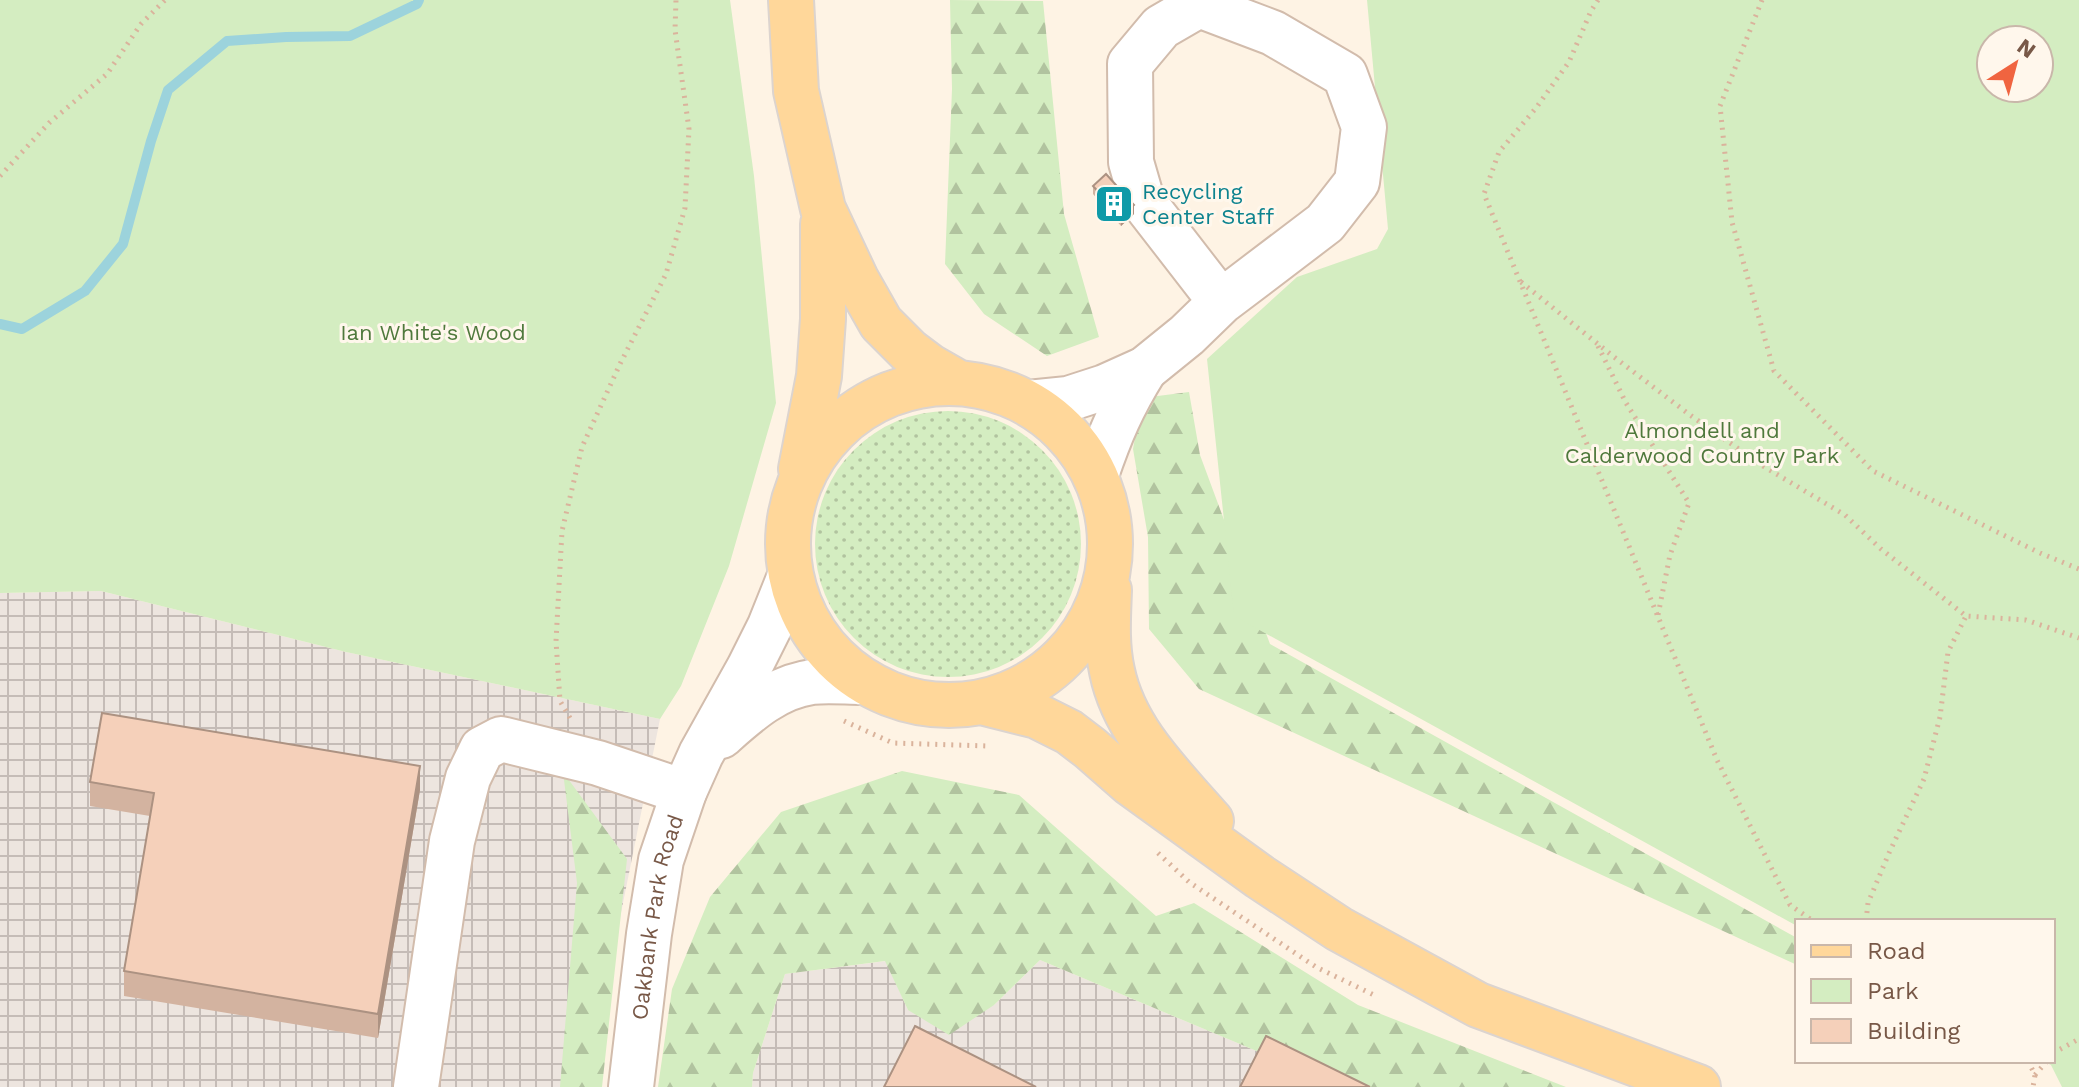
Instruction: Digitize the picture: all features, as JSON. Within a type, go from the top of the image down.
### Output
[{"type":"main road","points":[[791,0],[796,91],[823,209],[881,323],[909,351],[957,382]]},
{"type":"main road","points":[[823,209],[823,319],[819,376],[787,531],[790,576],[804,618],[829,653],[863,682],[901,699],[943,707],[985,703],[1031,685],[1069,654],[1096,614],[1110,567]]},
{"type":"main road","points":[[797,487],[822,443],[860,408],[906,388],[957,382],[994,388],[1028,403],[1068,434],[1096,475],[1110,520],[1108,633],[1112,671],[1122,704],[1135,729],[1157,758],[1260,877]]},
{"type":"main road","points":[[985,703],[1037,716],[1069,732],[1130,783],[1260,877],[1339,929],[1478,1005],[1698,1087]]},
{"type":"street","points":[[1028,403],[1068,399],[1145,369],[1221,302],[1325,223],[1357,182],[1364,127],[1345,75],[1273,33],[1199,5],[1161,27],[1130,64],[1131,162],[1142,200],[1221,302]]},
{"type":"street","points":[[1096,475],[1125,401],[1145,369]]},
{"type":"street","name":"Oakbank Park Road","points":[[631,1087],[661,860],[692,773],[770,626],[790,576]]},
{"type":"street","name":"Oakbank Park Road","points":[[692,773],[753,708],[786,688],[812,682],[863,682]]},
{"type":"street","points":[[416,1087],[452,841],[468,778],[482,749],[501,739],[598,763],[692,773]]},
{"type":"path","points":[[0,176],[49,123],[107,74],[141,24],[165,0]]},
{"type":"path","points":[[598,763],[560,701],[556,641],[562,531],[582,447],[666,274],[685,208],[689,129],[675,30],[676,0]]},
{"type":"path","points":[[1598,0],[1569,62],[1499,152],[1484,194],[1717,760],[1790,905],[1810,919]]},
{"type":"path","points":[[1762,0],[1720,106],[1732,222],[1774,371],[1873,471],[2079,569]]},
{"type":"path","points":[[1521,281],[1690,415],[1763,466],[1845,515],[1881,549],[1966,616],[2026,620],[2079,638]]},
{"type":"path","points":[[1597,344],[1626,403],[1689,503],[1670,555],[1658,616]]},
{"type":"path","points":[[1866,919],[1868,903],[1924,779],[1940,717],[1948,652],[1966,616]]},
{"type":"path","points":[[837,718],[893,743],[995,746]]},
{"type":"path","points":[[1155,850],[1189,882],[1316,967],[1383,1000]]},
{"type":"path","points":[[2055,1052],[2079,1039]]},
{"type":"path","points":[[2029,1063],[2035,1075]]},
{"type":"path","points":[[2033,1087],[2035,1075],[2045,1063]]},
{"type":"shaded area","points":[[101,591],[346,652],[660,719],[586,1087],[0,1087],[0,593]]},
{"type":"shaded area","points":[[1040,960],[1342,1087],[752,1087],[753,1073],[785,974],[886,961],[908,1010],[994,1005]]},
{"type":"green space","name":"Ian White's Wood","points":[[0,0],[730,0],[754,176],[776,403],[729,566],[681,686],[660,719],[346,652],[101,591],[0,593]]},
{"type":"green space","points":[[950,0],[1043,1],[1064,214],[1099,337],[1047,356],[984,314],[945,264],[952,89]]},
{"type":"green space","name":"Almondell and Calderwood Country Park","points":[[1367,0],[2079,0],[2079,1087],[2062,1087],[2047,1063],[2055,1063],[2055,919],[1795,919],[1795,925],[1234,616],[1207,359],[1297,277],[1377,249],[1388,229]]},
{"type":"green space","points":[[1189,392],[1200,455],[1270,644],[1795,937],[1795,964],[1199,689],[1149,629],[1148,537],[1133,449],[1142,398]]},
{"type":"green space","points":[[948,411],[999,421],[1022,433],[1042,450],[1059,470],[1071,493],[1081,544],[1071,595],[1059,618],[1042,638],[1022,655],[999,667],[948,677],[897,667],[874,655],[854,638],[837,618],[825,595],[815,544],[825,493],[837,470],[854,450],[874,433],[897,421]]},
{"type":"green space","points":[[902,771],[1019,795],[1156,916],[1194,903],[1358,1005],[1566,1087],[1342,1087],[1040,960],[994,1005],[949,1035],[908,1010],[885,961],[785,974],[753,1073],[752,1087],[658,1087],[672,989],[710,897],[781,812]]},
{"type":"green space","points":[[563,772],[627,859],[602,1087],[560,1087],[577,883]]},
{"type":"building","points":[[1106,174],[1134,205],[1121,217],[1093,186]]},
{"type":"building","points":[[102,713],[420,766],[378,1014],[124,971],[154,793],[90,782]]},
{"type":"building","points":[[915,1026],[1036,1087],[884,1087]]},
{"type":"building","points":[[1266,1036],[1370,1087],[1240,1087]]},
{"type":"waterway","points":[[0,324],[22,329],[85,291],[123,244],[168,90],[227,41],[350,36],[417,4],[419,0]]},
{"type":"place","name":"Recycling Center Staff","points":[[1114,204]]}]
